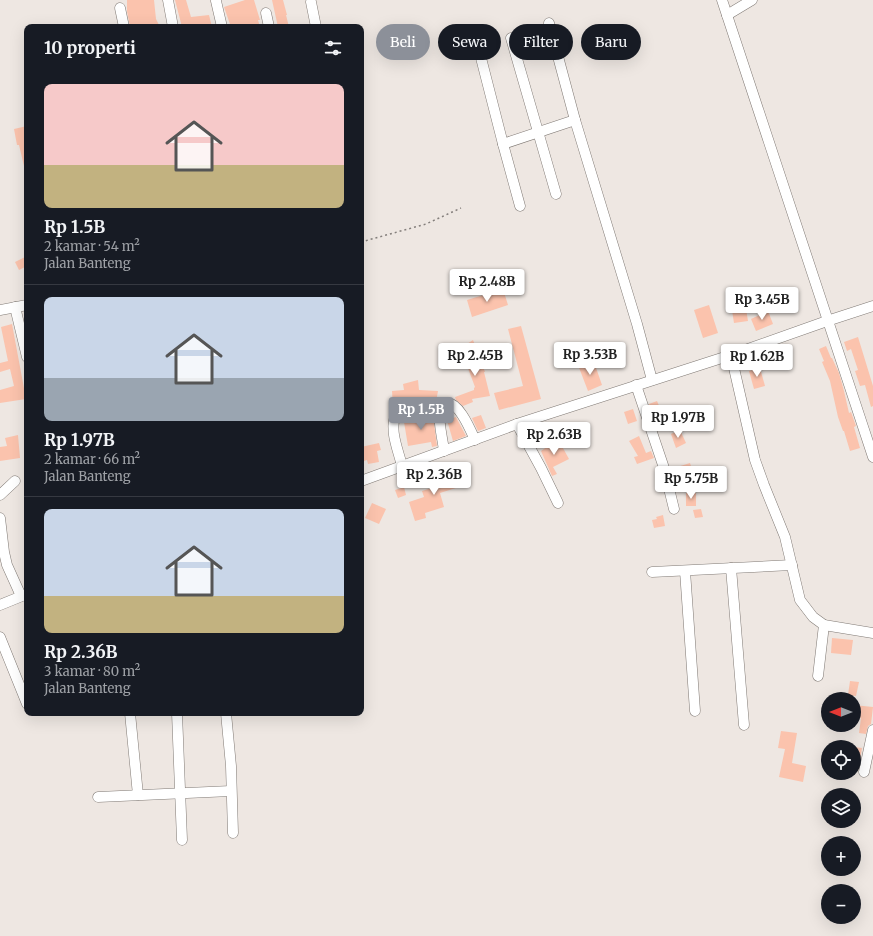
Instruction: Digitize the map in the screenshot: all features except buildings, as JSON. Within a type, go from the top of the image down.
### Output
[{"type":"street","points":[[168,0],[173,24]]},
{"type":"street","points":[[722,0],[873,457]]},
{"type":"street","points":[[727,15],[752,0]]},
{"type":"street","points":[[216,1],[221,24]]},
{"type":"street","points":[[311,2],[315,24]]},
{"type":"street","points":[[120,8],[123,24]]},
{"type":"street","points":[[266,14],[268,24]]},
{"type":"street","points":[[549,23],[575,120],[637,324],[652,380]]},
{"type":"street","points":[[482,60],[520,206]]},
{"type":"street","points":[[517,60],[556,194]]},
{"type":"street","points":[[503,144],[575,120]]},
{"type":"street","points":[[0,310],[24,306]]},
{"type":"street","points":[[364,480],[517,424],[731,355],[873,306]]},
{"type":"street","points":[[15,307],[24,344]]},
{"type":"street","points":[[731,355],[755,460],[785,537],[800,600],[813,617],[824,625],[873,633]]},
{"type":"street","points":[[636,385],[664,468],[674,509]]},
{"type":"street","points":[[444,451],[440,413],[444,406],[448,404],[456,406],[466,421],[475,440]]},
{"type":"street","points":[[397,412],[393,419],[393,428],[402,466]]},
{"type":"street","points":[[517,424],[558,503]]},
{"type":"street","points":[[0,495],[15,481]]},
{"type":"street","points":[[0,518],[7,565],[24,595],[0,605]]},
{"type":"street","points":[[652,572],[792,565]]},
{"type":"street","points":[[731,568],[744,725]]},
{"type":"street","points":[[685,571],[695,711]]},
{"type":"street","points":[[818,676],[824,625]]},
{"type":"street","points":[[0,637],[24,697]]},
{"type":"street","points":[[130,716],[138,795]]},
{"type":"street","points":[[177,716],[182,840]]},
{"type":"street","points":[[226,716],[232,791],[233,833]]},
{"type":"street","points":[[864,772],[873,730]]},
{"type":"street","points":[[98,797],[232,791]]},
{"type":"path","points":[[364,241],[426,224],[461,208]]}]
